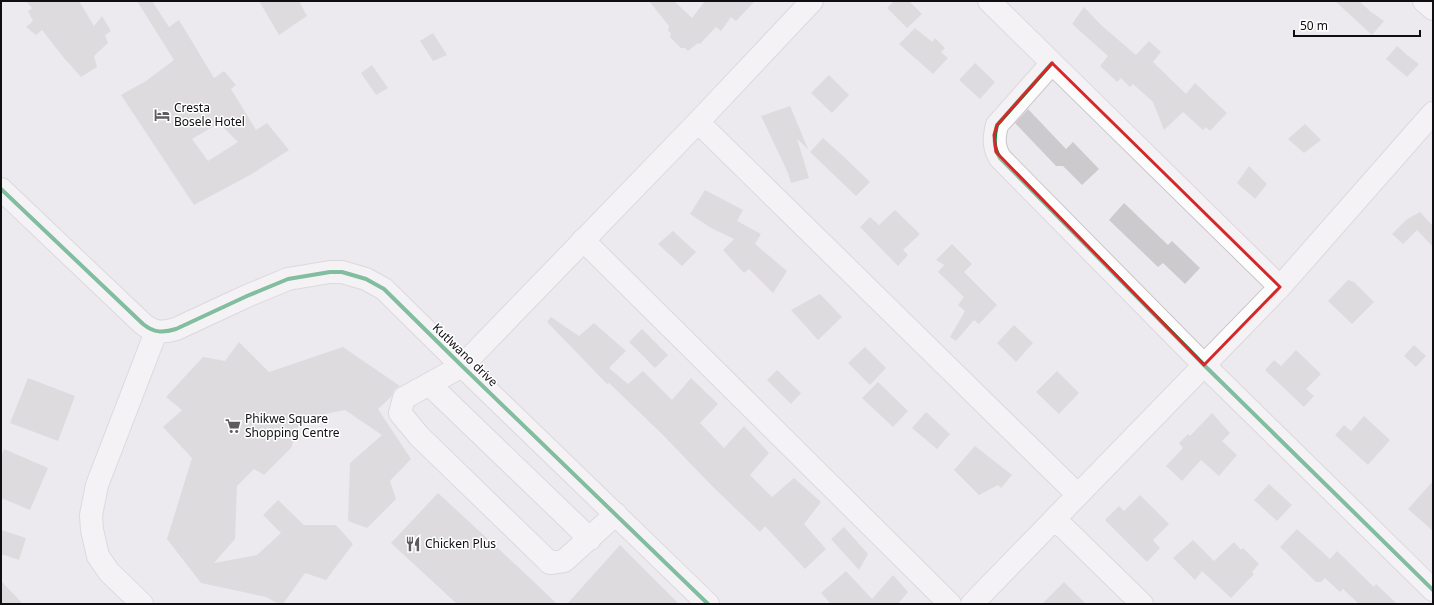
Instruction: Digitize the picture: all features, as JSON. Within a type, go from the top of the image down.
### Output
[{"type":"street","points":[[616,514],[564,561],[550,563],[419,436],[400,413],[404,398],[462,366],[698,122],[812,1]]},
{"type":"street","points":[[989,1],[1280,287]]},
{"type":"street","points":[[1424,1],[1433,10]]},
{"type":"street","points":[[1052,63],[997,125],[994,135],[996,152],[1000,158],[1204,365],[1433,590]]},
{"type":"street","points":[[972,604],[1280,287],[1433,113]]},
{"type":"street","points":[[698,122],[1078,495]]},
{"type":"street","points":[[1,189],[143,324],[156,332],[97,485],[91,515],[92,530],[98,556],[109,572],[142,604]]},
{"type":"street","points":[[583,240],[950,604]]},
{"type":"street","name":"Kutlwano drive","points":[[156,332],[167,332],[176,329],[288,279],[330,272],[342,272],[366,279],[384,289],[708,604]]},
{"type":"street","points":[[429,384],[590,539]]},
{"type":"street","points":[[1055,519],[1142,604]]},
{"type":"highlighted area","points":[[1052,63],[1280,287],[1204,365],[996,152],[994,135],[997,125]]},
{"type":"building","points":[[26,1],[79,1],[94,26],[102,16],[111,31],[105,35],[108,43],[94,56],[97,67],[81,77],[42,30],[36,35],[26,27],[33,21],[28,11],[32,8]]},
{"type":"building","points":[[137,1],[152,1],[169,27],[179,20],[214,78],[224,71],[236,85],[231,89],[256,130],[267,123],[289,150],[250,175],[194,205],[121,95],[146,81],[174,60]],"holes":[[[219,123],[238,142],[208,161],[192,139]]]},
{"type":"building","points":[[259,1],[299,1],[307,16],[279,35]]},
{"type":"building","points":[[649,1],[674,1],[692,18],[705,1],[755,1],[736,21],[731,17],[721,31],[716,27],[700,44],[698,43],[688,51],[685,48],[681,48],[670,37],[671,33],[668,31],[669,26]]},
{"type":"building","points":[[894,1],[909,1],[922,14],[907,28],[887,8]]},
{"type":"building","points":[[1335,1],[1359,1],[1384,21],[1372,35]]},
{"type":"building","points":[[1084,7],[1101,25],[1136,55],[1149,41],[1161,52],[1153,62],[1186,94],[1195,83],[1227,113],[1210,131],[1206,127],[1203,130],[1183,112],[1164,130],[1153,102],[1133,84],[1130,87],[1121,78],[1117,82],[1100,66],[1108,56],[1072,24]]},
{"type":"building","points":[[915,28],[932,42],[935,38],[945,48],[941,52],[948,58],[933,74],[899,44]]},
{"type":"building","points":[[433,33],[447,55],[433,61],[420,41]]},
{"type":"building","points":[[1397,46],[1419,64],[1407,77],[1386,59]]},
{"type":"building","points":[[975,63],[995,82],[980,99],[959,80]]},
{"type":"building","points":[[372,65],[388,88],[376,95],[361,73]]},
{"type":"building","points":[[829,75],[849,95],[832,113],[811,93]]},
{"type":"building","points":[[790,106],[808,149],[797,139],[809,178],[791,183],[788,173],[761,116]]},
{"type":"building","points":[[1028,109],[1066,149],[1073,142],[1099,169],[1082,185],[1063,166],[1056,166],[1015,123]]},
{"type":"building","points":[[1305,124],[1321,140],[1304,153],[1288,139]]},
{"type":"building","points":[[823,138],[870,182],[856,196],[810,152]]},
{"type":"building","points":[[1249,166],[1267,184],[1255,199],[1237,183]]},
{"type":"building","points":[[705,190],[743,210],[737,221],[761,234],[755,244],[787,271],[773,293],[749,269],[744,273],[723,250],[734,239],[711,228],[690,214]]},
{"type":"building","points":[[1124,203],[1168,245],[1172,241],[1200,268],[1185,284],[1163,263],[1158,267],[1109,220]]},
{"type":"building","points":[[895,210],[920,234],[903,250],[908,255],[898,266],[860,227],[870,217],[879,225]]},
{"type":"building","points":[[1420,212],[1433,226],[1433,247],[1417,230],[1403,244],[1392,234],[1406,220]]},
{"type":"building","points":[[673,231],[696,252],[682,266],[658,244]]},
{"type":"building","points":[[952,244],[972,264],[964,272],[997,305],[979,324],[974,320],[956,341],[950,337],[965,311],[958,305],[964,297],[938,272],[944,265],[936,260]]},
{"type":"building","points":[[1348,280],[1354,282],[1374,302],[1352,324],[1328,301]]},
{"type":"building","points":[[820,294],[842,317],[818,340],[791,310]]},
{"type":"building","points":[[551,317],[579,336],[594,323],[626,351],[609,368],[628,384],[643,371],[672,400],[691,378],[718,404],[700,423],[724,448],[744,426],[769,453],[750,475],[772,497],[794,478],[821,502],[804,524],[826,549],[805,569],[765,526],[760,532],[711,485],[662,434],[609,383],[607,384],[547,322]]},
{"type":"building","points":[[1014,325],[1033,343],[1016,362],[997,343]]},
{"type":"building","points":[[642,329],[668,355],[655,368],[629,342]]},
{"type":"building","points":[[239,342],[269,372],[343,347],[400,386],[394,390],[392,396],[378,409],[411,459],[390,481],[396,499],[367,528],[348,521],[350,463],[382,435],[345,410],[301,419],[291,448],[264,475],[254,469],[237,486],[235,539],[214,563],[257,555],[281,533],[263,515],[278,500],[304,525],[336,525],[353,544],[326,580],[305,573],[283,604],[279,604],[266,597],[201,583],[167,539],[192,458],[163,427],[182,410],[166,397],[203,357],[225,361]]},
{"type":"building","points":[[1414,345],[1426,356],[1416,367],[1404,356]]},
{"type":"building","points":[[865,347],[886,368],[870,385],[848,363]]},
{"type":"building","points":[[1296,350],[1321,374],[1306,389],[1314,396],[1304,407],[1265,370],[1274,360],[1281,366]]},
{"type":"building","points":[[777,370],[801,393],[791,404],[767,380]]},
{"type":"building","points":[[1057,371],[1079,393],[1059,414],[1036,392]]},
{"type":"building","points":[[28,378],[75,396],[58,441],[10,423]]},
{"type":"building","points":[[878,382],[908,411],[893,427],[862,398]]},
{"type":"building","points":[[926,412],[950,434],[937,449],[912,428]]},
{"type":"building","points":[[1212,413],[1230,433],[1222,441],[1237,455],[1219,476],[1201,460],[1182,481],[1166,466],[1183,448],[1179,443],[1188,434],[1190,436]]},
{"type":"building","points":[[1364,416],[1390,440],[1368,465],[1335,435],[1344,425],[1351,431]]},
{"type":"building","points":[[975,446],[1012,475],[1001,488],[998,485],[979,495],[954,470]]},
{"type":"building","points":[[4,449],[48,468],[30,510],[1,498],[1,457]]},
{"type":"building","points":[[1433,481],[1433,531],[1408,509]]},
{"type":"building","points":[[1269,484],[1292,505],[1277,521],[1254,500]]},
{"type":"building","points":[[438,493],[557,604],[457,604],[391,543]]},
{"type":"building","points":[[1140,495],[1169,524],[1153,540],[1160,548],[1147,562],[1105,520],[1119,506],[1124,511]]},
{"type":"building","points":[[844,527],[868,554],[859,570],[831,539]]},
{"type":"building","points":[[1297,529],[1330,559],[1337,551],[1374,587],[1376,584],[1397,604],[1359,604],[1343,589],[1340,592],[1325,578],[1321,582],[1316,582],[1280,547]]},
{"type":"building","points":[[1,530],[26,538],[19,560],[1,554]]},
{"type":"building","points":[[1193,540],[1214,561],[1234,542],[1241,550],[1243,548],[1259,564],[1252,572],[1254,574],[1231,598],[1202,571],[1195,580],[1173,558]]},
{"type":"building","points":[[620,545],[679,604],[567,604]]},
{"type":"building","points":[[846,571],[872,599],[893,575],[908,592],[898,604],[831,604],[821,593]]},
{"type":"building","points":[[1,581],[23,604],[1,604]]},
{"type":"building","points":[[1064,582],[1086,604],[1042,604]]},
{"type":"cycle path","points":[[1052,63],[997,125],[995,142],[996,150],[1000,158],[1204,365],[1433,590]]},
{"type":"cycle path","points":[[1,189],[143,324],[155,331],[163,332],[176,329],[288,279],[330,272],[342,272],[366,279],[384,289],[708,604]]},
{"type":"place","name":"Cresta Bosele Hotel","points":[[162,115]]},
{"type":"place","name":"Phikwe Square Shopping Centre","points":[[233,426]]},
{"type":"place","name":"Chicken Plus","points":[[413,544]]}]
